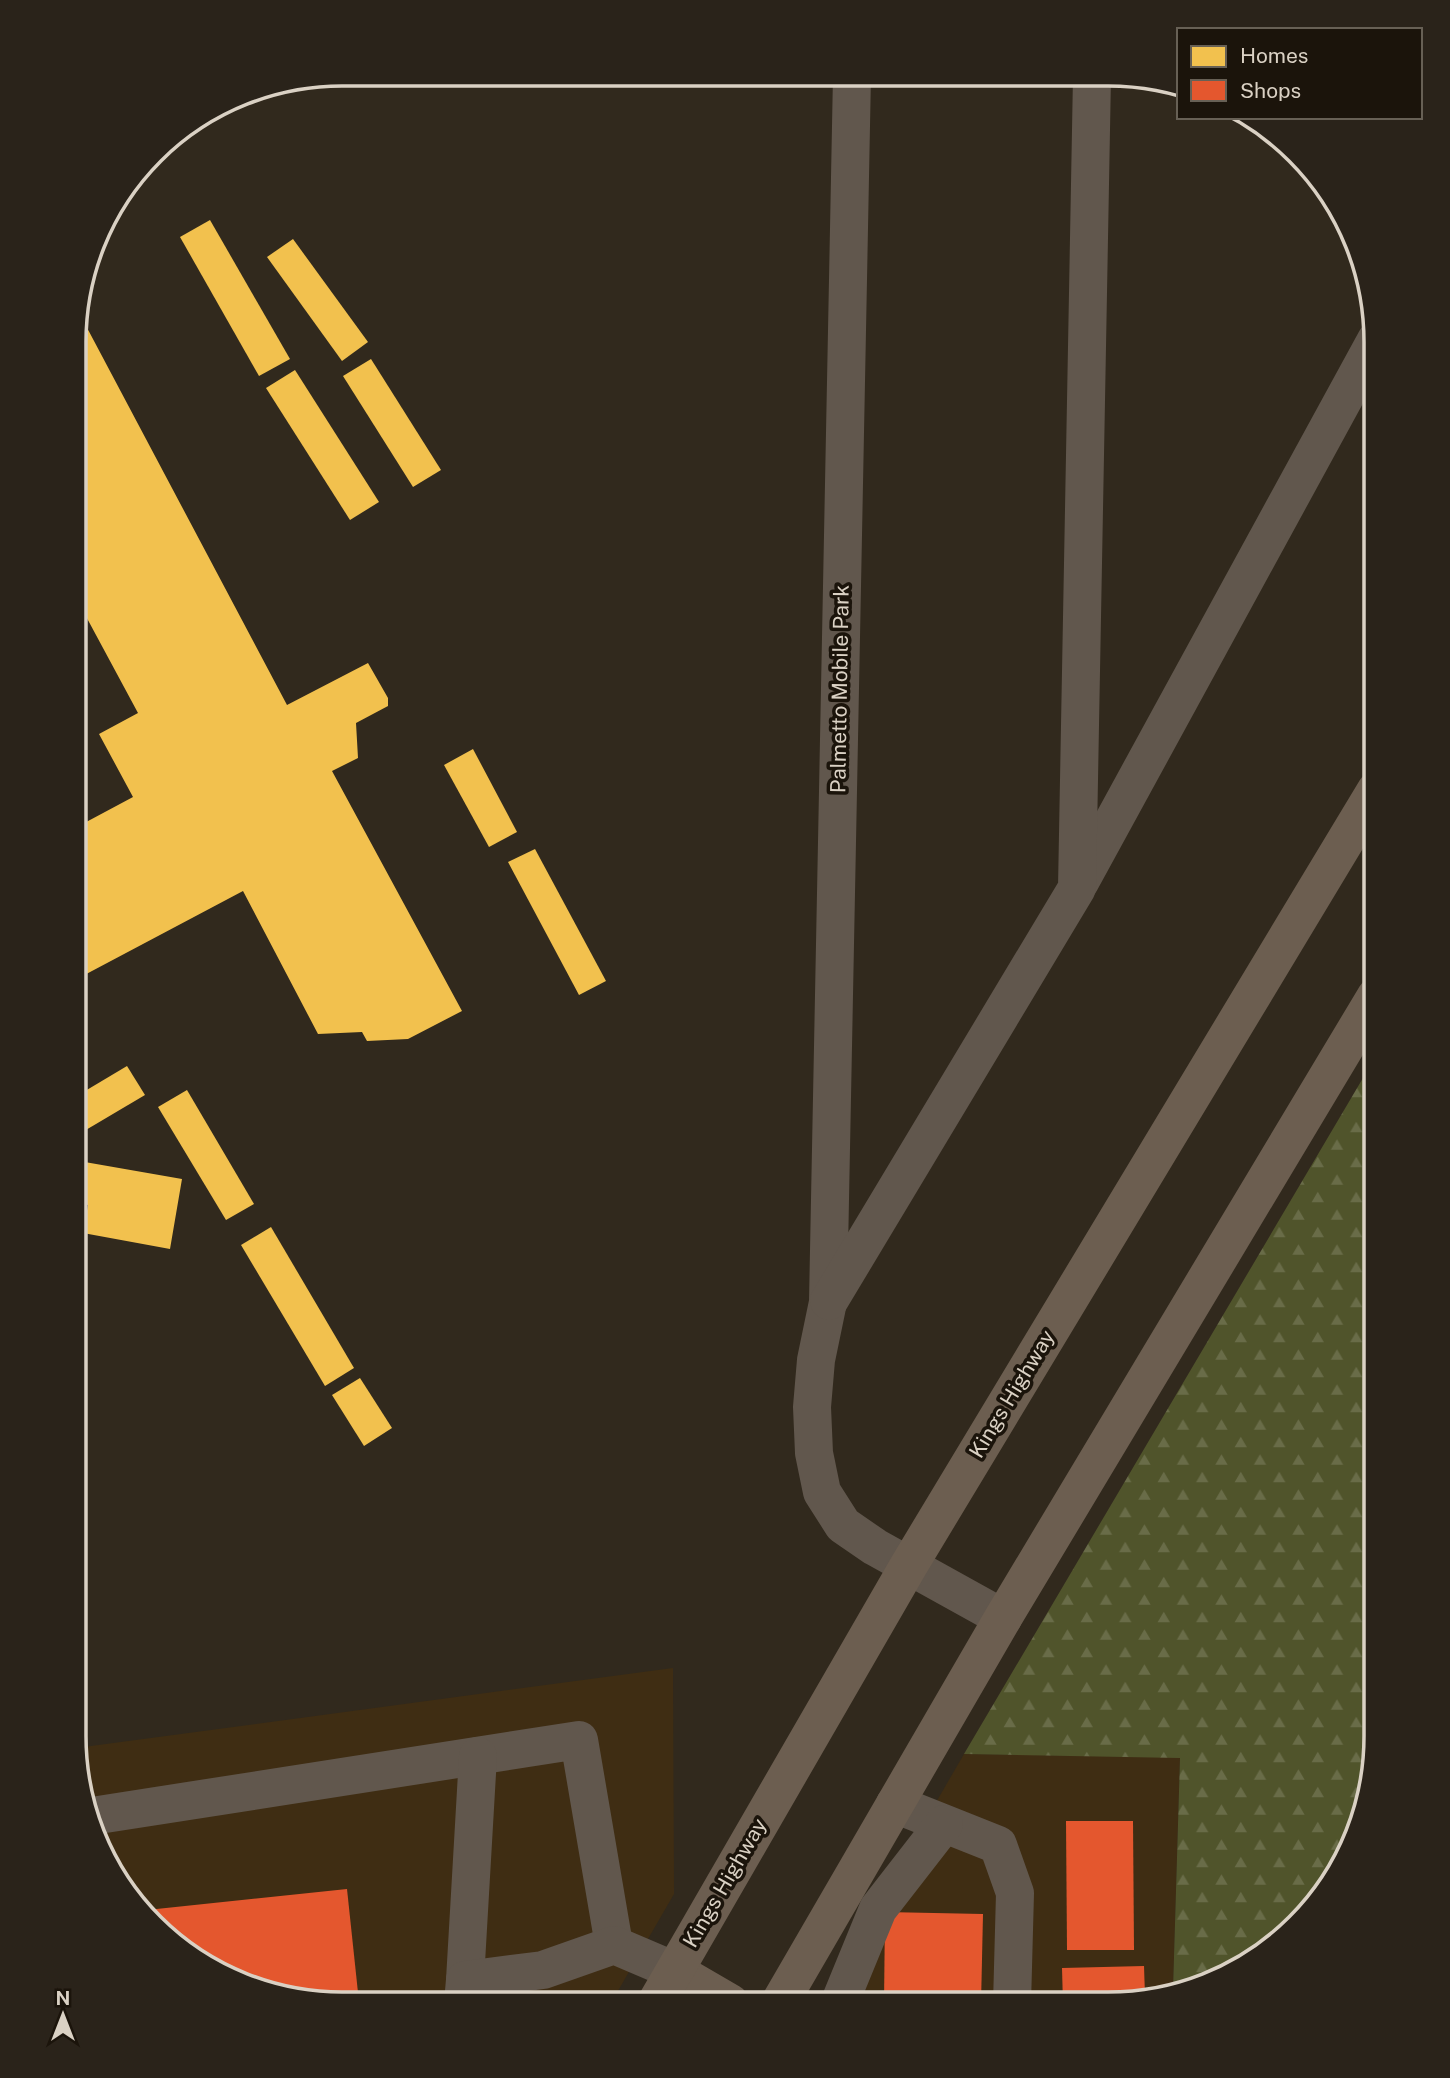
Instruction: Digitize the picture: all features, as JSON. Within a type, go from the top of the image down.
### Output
[{"type":"main road","name":"Kings Highway","points":[[666,1987],[909,1564],[1364,810]]},
{"type":"main road","points":[[786,1992],[1003,1618],[1364,1016]]},
{"type":"main road","points":[[666,1987],[686,1992]]},
{"type":"street","name":"Palmetto Mobile Park","points":[[852,86],[828,1302],[816,1360],[812,1408],[814,1452],[822,1492],[843,1525],[876,1547],[1003,1618]]},
{"type":"street","name":"Palmetto Mobile Park","points":[[1077,888],[1093,86]]},
{"type":"street","name":"Palmetto Mobile Park","points":[[828,1302],[1077,888],[1364,362]]},
{"type":"street","points":[[98,1815],[579,1740],[614,1945],[666,1987]]},
{"type":"street","points":[[478,1756],[464,1992],[543,1970],[614,1945]]},
{"type":"street","points":[[895,1804],[998,1845],[1015,1892],[1012,1992]]},
{"type":"street","points":[[844,1992],[878,1909],[944,1824]]},
{"type":"shaded area","points":[[673,1668],[674,1894],[617,1992],[325,1992],[275,1984],[228,1966],[199,1949],[173,1929],[149,1905],[120,1864],[99,1819],[88,1770],[86,1747]]},
{"type":"shaded area","points":[[964,1754],[1180,1757],[1173,1984],[1125,1992],[826,1992]]},
{"type":"green space","points":[[1364,1076],[1364,1753],[1356,1803],[1330,1864],[1301,1905],[1277,1929],[1251,1949],[1222,1966],[1173,1984],[1180,1758],[964,1754]]},
{"type":"building: Homes","points":[[210,220],[290,359],[259,376],[180,237]]},
{"type":"building: Homes","points":[[293,239],[368,342],[342,361],[267,257]]},
{"type":"building: Homes","points":[[86,326],[287,705],[368,663],[388,698],[388,706],[356,723],[358,758],[332,771],[462,1011],[408,1039],[367,1041],[362,1032],[318,1034],[243,891],[86,974],[86,822],[133,797],[99,734],[138,713],[86,616]]},
{"type":"building: Homes","points":[[371,359],[441,470],[413,487],[343,376]]},
{"type":"building: Homes","points":[[295,370],[379,502],[350,520],[266,388]]},
{"type":"building: Homes","points":[[473,749],[517,832],[489,847],[444,765]]},
{"type":"building: Homes","points":[[535,849],[606,981],[579,995],[508,862]]},
{"type":"building: Homes","points":[[127,1066],[145,1095],[86,1130],[86,1090]]},
{"type":"building: Homes","points":[[187,1090],[254,1204],[226,1220],[158,1107]]},
{"type":"building: Homes","points":[[86,1162],[182,1179],[170,1249],[86,1234]]},
{"type":"building: Homes","points":[[271,1227],[354,1368],[325,1386],[241,1245]]},
{"type":"building: Homes","points":[[360,1378],[392,1428],[364,1446],[332,1395]]},
{"type":"building: Shops","points":[[1066,1821],[1133,1821],[1134,1950],[1067,1950]]},
{"type":"building: Shops","points":[[347,1889],[358,1992],[308,1990],[275,1984],[244,1973],[199,1949],[153,1909]]},
{"type":"building: Shops","points":[[885,1912],[983,1914],[981,1992],[884,1992]]},
{"type":"building: Shops","points":[[1144,1966],[1145,1989],[1063,1992],[1062,1968]]}]
